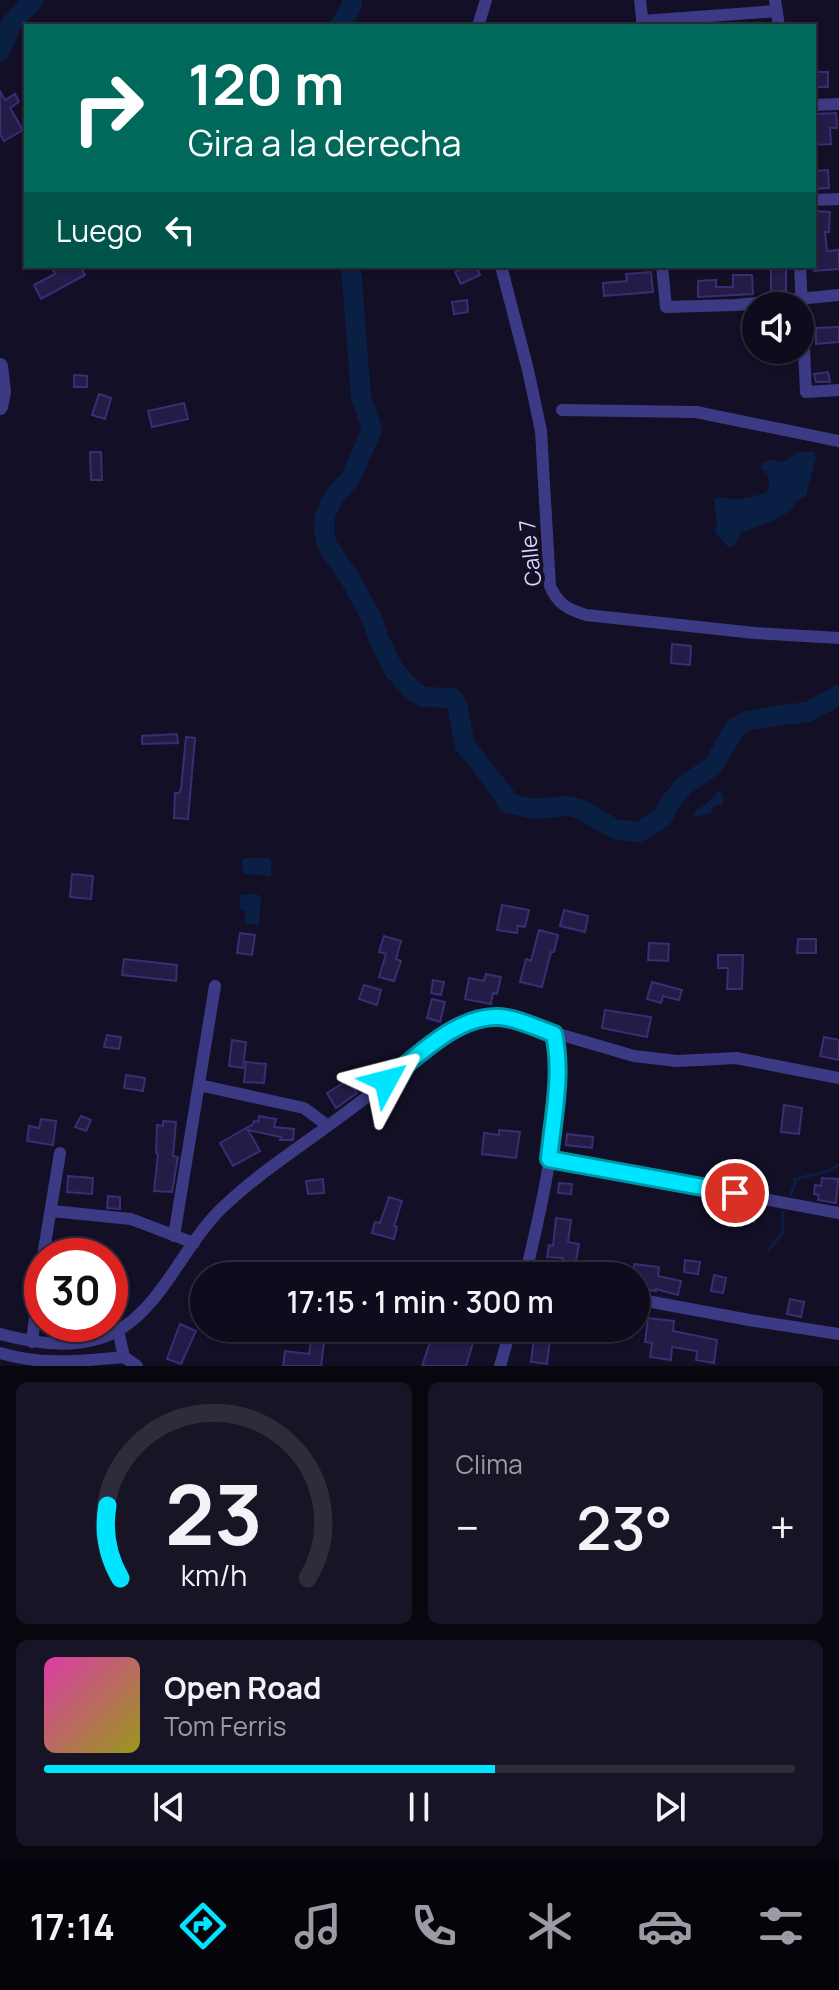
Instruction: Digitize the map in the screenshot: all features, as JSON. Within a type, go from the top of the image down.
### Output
[{"type":"street","points":[[479,24],[486,0]]},
{"type":"street","points":[[640,0],[642,23],[776,6]]},
{"type":"street","points":[[816,105],[839,104]]},
{"type":"street","points":[[816,200],[839,199]]},
{"type":"street","name":"Calle 7","points":[[502,268],[541,431],[550,586],[556,600],[566,608],[586,615],[755,633],[839,638]]},
{"type":"street","points":[[662,268],[666,307],[742,304]]},
{"type":"street","points":[[800,268],[802,292]]},
{"type":"street","points":[[814,297],[839,295]]},
{"type":"street","points":[[805,364],[806,392],[839,390]]},
{"type":"street","points":[[0,366],[3,392],[0,407]]},
{"type":"street","points":[[562,410],[696,412],[839,441]]},
{"type":"street","points":[[174,1236],[215,986]]},
{"type":"street","points":[[128,1322],[142,1311],[217,1214],[249,1182],[452,1031],[474,1020],[500,1017],[634,1056],[677,1061],[736,1058],[839,1078]]},
{"type":"street","points":[[532,1262],[549,1159],[558,1073],[554,1034]]},
{"type":"street","points":[[199,1085],[304,1108],[328,1126]]},
{"type":"street","points":[[46,1238],[60,1153]]},
{"type":"street","points":[[549,1159],[839,1213]]},
{"type":"street","points":[[52,1211],[131,1219],[194,1243]]},
{"type":"street","points":[[650,1302],[839,1334]]},
{"type":"street","points":[[0,1334],[24,1340]]},
{"type":"street","points":[[32,1342],[61,1345],[80,1342]]},
{"type":"street","points":[[121,1342],[124,1357]]},
{"type":"street","points":[[500,1366],[507,1342]]},
{"type":"street","points":[[0,1353],[28,1361],[56,1363],[124,1357],[137,1366]]},
{"type":"water","points":[[797,452],[814,452],[816,457],[806,496],[795,502],[792,510],[769,523],[742,532],[734,546],[728,547],[715,532],[714,499],[737,500],[766,493],[769,480],[761,469],[762,463],[770,460],[784,462]]},
{"type":"water","points":[[721,791],[724,800],[722,805],[713,807],[711,813],[694,817],[693,813]]},
{"type":"water","points":[[269,858],[271,876],[243,874],[242,860]]},
{"type":"water","points":[[257,894],[261,898],[259,925],[245,924],[240,895]]},
{"type":"building","points":[[816,72],[828,72],[828,87],[816,87]]},
{"type":"building","points":[[0,91],[5,100],[15,94],[19,102],[10,108],[23,130],[4,141],[0,134]]},
{"type":"building","points":[[836,113],[837,128],[830,128],[831,144],[816,145],[816,114]]},
{"type":"building","points":[[828,170],[829,188],[816,189],[816,171]]},
{"type":"building","points":[[816,211],[830,212],[829,232],[825,232],[827,251],[839,250],[839,269],[814,271]]},
{"type":"building","points":[[52,268],[81,268],[85,275],[41,299],[34,285],[55,274]]},
{"type":"building","points":[[477,268],[480,275],[461,284],[455,272]]},
{"type":"building","points":[[771,268],[786,268],[786,291],[771,291]]},
{"type":"building","points":[[651,272],[653,292],[604,296],[603,283],[627,281],[626,274]]},
{"type":"building","points":[[733,275],[752,275],[753,292],[698,297],[698,281],[716,280],[716,287],[733,287]]},
{"type":"building","points":[[467,300],[468,312],[454,314],[452,302]]},
{"type":"building","points":[[839,327],[839,342],[816,344],[816,328]]},
{"type":"building","points":[[828,372],[830,382],[816,382],[814,374]]},
{"type":"building","points":[[74,375],[87,376],[87,387],[74,387]]},
{"type":"building","points":[[99,394],[111,398],[105,419],[92,415]]},
{"type":"building","points":[[184,403],[188,419],[152,427],[148,411]]},
{"type":"building","points":[[90,452],[101,452],[102,480],[91,480]]},
{"type":"building","points":[[672,644],[691,646],[690,665],[671,663]]},
{"type":"building","points":[[177,734],[178,743],[142,744],[142,736]]},
{"type":"building","points":[[186,737],[195,738],[188,819],[174,818],[175,793],[181,789]]},
{"type":"building","points":[[72,874],[93,876],[91,899],[70,897]]},
{"type":"building","points":[[502,905],[529,910],[525,927],[518,926],[517,933],[497,930]]},
{"type":"building","points":[[564,910],[588,916],[585,932],[560,926]]},
{"type":"building","points":[[539,930],[558,935],[542,987],[520,982],[526,959],[531,961]]},
{"type":"building","points":[[240,933],[255,935],[252,955],[237,953]]},
{"type":"building","points":[[384,936],[401,941],[396,959],[401,961],[394,981],[379,977],[386,954],[379,952]]},
{"type":"building","points":[[798,939],[816,939],[816,953],[797,953]]},
{"type":"building","points":[[649,943],[669,944],[668,961],[648,960]]},
{"type":"building","points":[[718,955],[743,955],[742,989],[727,989],[728,968],[718,968]]},
{"type":"building","points":[[124,959],[177,965],[176,981],[122,975]]},
{"type":"building","points":[[486,974],[501,977],[491,1004],[465,999],[469,978],[484,981]]},
{"type":"building","points":[[433,980],[444,982],[441,995],[431,993]]},
{"type":"building","points":[[652,982],[682,990],[679,1000],[663,996],[661,1003],[647,999]]},
{"type":"building","points":[[364,985],[381,990],[377,1005],[359,999]]},
{"type":"building","points":[[432,999],[445,1002],[440,1022],[427,1018]]},
{"type":"building","points":[[605,1010],[651,1017],[647,1037],[602,1028]]},
{"type":"building","points":[[107,1035],[121,1037],[119,1049],[104,1047]]},
{"type":"building","points":[[824,1037],[839,1040],[839,1060],[820,1056]]},
{"type":"building","points":[[232,1040],[246,1042],[243,1068],[229,1066]]},
{"type":"building","points":[[246,1062],[266,1064],[264,1083],[244,1082]]},
{"type":"building","points":[[126,1075],[145,1078],[143,1091],[124,1088]]},
{"type":"building","points":[[348,1080],[357,1093],[336,1108],[327,1093]]},
{"type":"building","points":[[784,1105],[802,1108],[799,1134],[781,1132]]},
{"type":"building","points":[[81,1116],[91,1120],[86,1131],[75,1127]]},
{"type":"building","points":[[259,1116],[276,1119],[274,1127],[294,1129],[293,1140],[280,1140],[281,1137],[248,1130],[260,1151],[233,1166],[220,1143],[254,1121],[258,1122]]},
{"type":"building","points":[[41,1119],[56,1121],[53,1145],[27,1141],[29,1126],[39,1128]]},
{"type":"building","points":[[163,1121],[176,1122],[173,1156],[178,1157],[172,1192],[154,1191],[157,1125],[163,1126]]},
{"type":"building","points":[[499,1130],[520,1132],[516,1158],[482,1154],[484,1133],[499,1135]]},
{"type":"building","points":[[567,1134],[593,1137],[592,1148],[566,1145]]},
{"type":"building","points":[[68,1176],[93,1178],[92,1194],[67,1192]]},
{"type":"building","points":[[822,1178],[838,1179],[836,1203],[818,1200],[819,1195],[814,1194],[815,1185],[821,1186]]},
{"type":"building","points":[[323,1179],[324,1193],[308,1194],[306,1181]]},
{"type":"building","points":[[559,1183],[572,1184],[571,1194],[558,1193]]},
{"type":"building","points":[[108,1196],[120,1197],[120,1209],[107,1208]]},
{"type":"building","points":[[389,1197],[402,1201],[394,1226],[397,1227],[394,1239],[372,1233],[375,1222],[380,1223]]},
{"type":"building","points":[[745,1206],[756,1208],[754,1222],[742,1220]]},
{"type":"building","points":[[725,1209],[743,1213],[741,1226],[722,1222]]},
{"type":"building","points":[[556,1218],[571,1220],[568,1242],[579,1244],[576,1262],[547,1257],[549,1245],[553,1246]]},
{"type":"building","points":[[685,1260],[700,1262],[698,1274],[684,1272]]},
{"type":"building","points":[[650,1266],[659,1267],[658,1276],[681,1281],[678,1295],[650,1290]]},
{"type":"building","points":[[714,1275],[726,1278],[723,1293],[711,1291]]},
{"type":"building","points":[[790,1299],[804,1302],[801,1317],[787,1314]]},
{"type":"building","points":[[650,1318],[674,1321],[673,1331],[717,1340],[714,1363],[696,1360],[697,1351],[672,1347],[671,1360],[650,1357],[652,1343],[645,1342],[650,1342]]},
{"type":"building","points":[[180,1324],[190,1328],[191,1342],[181,1364],[167,1359]]},
{"type":"building","points":[[311,1342],[324,1342],[321,1366],[283,1366],[285,1351],[309,1354]]},
{"type":"building","points":[[430,1342],[473,1343],[466,1366],[422,1366]]},
{"type":"building","points":[[533,1342],[550,1342],[547,1364],[531,1362]]},
{"type":"waterway","points":[[0,51],[12,23],[33,0]]},
{"type":"waterway","points":[[341,24],[352,0]]},
{"type":"waterway","points":[[351,268],[361,397],[372,430],[350,479],[334,496],[325,516],[327,545],[372,619],[394,670],[413,691],[424,697],[453,698],[465,745],[505,796],[507,803],[534,809],[568,806],[580,809],[615,829],[639,832],[662,818],[685,785],[713,766],[735,728],[747,721],[808,712],[839,695]]},
{"type":"waterway","points":[[791,1195],[796,1179],[839,1165]]},
{"type":"waterway","points":[[768,1251],[783,1232],[783,1212]]},
{"type":"route","points":[[386,1081],[452,1031],[474,1020],[500,1017],[520,1022],[554,1034],[558,1073],[549,1159],[735,1193]]}]
